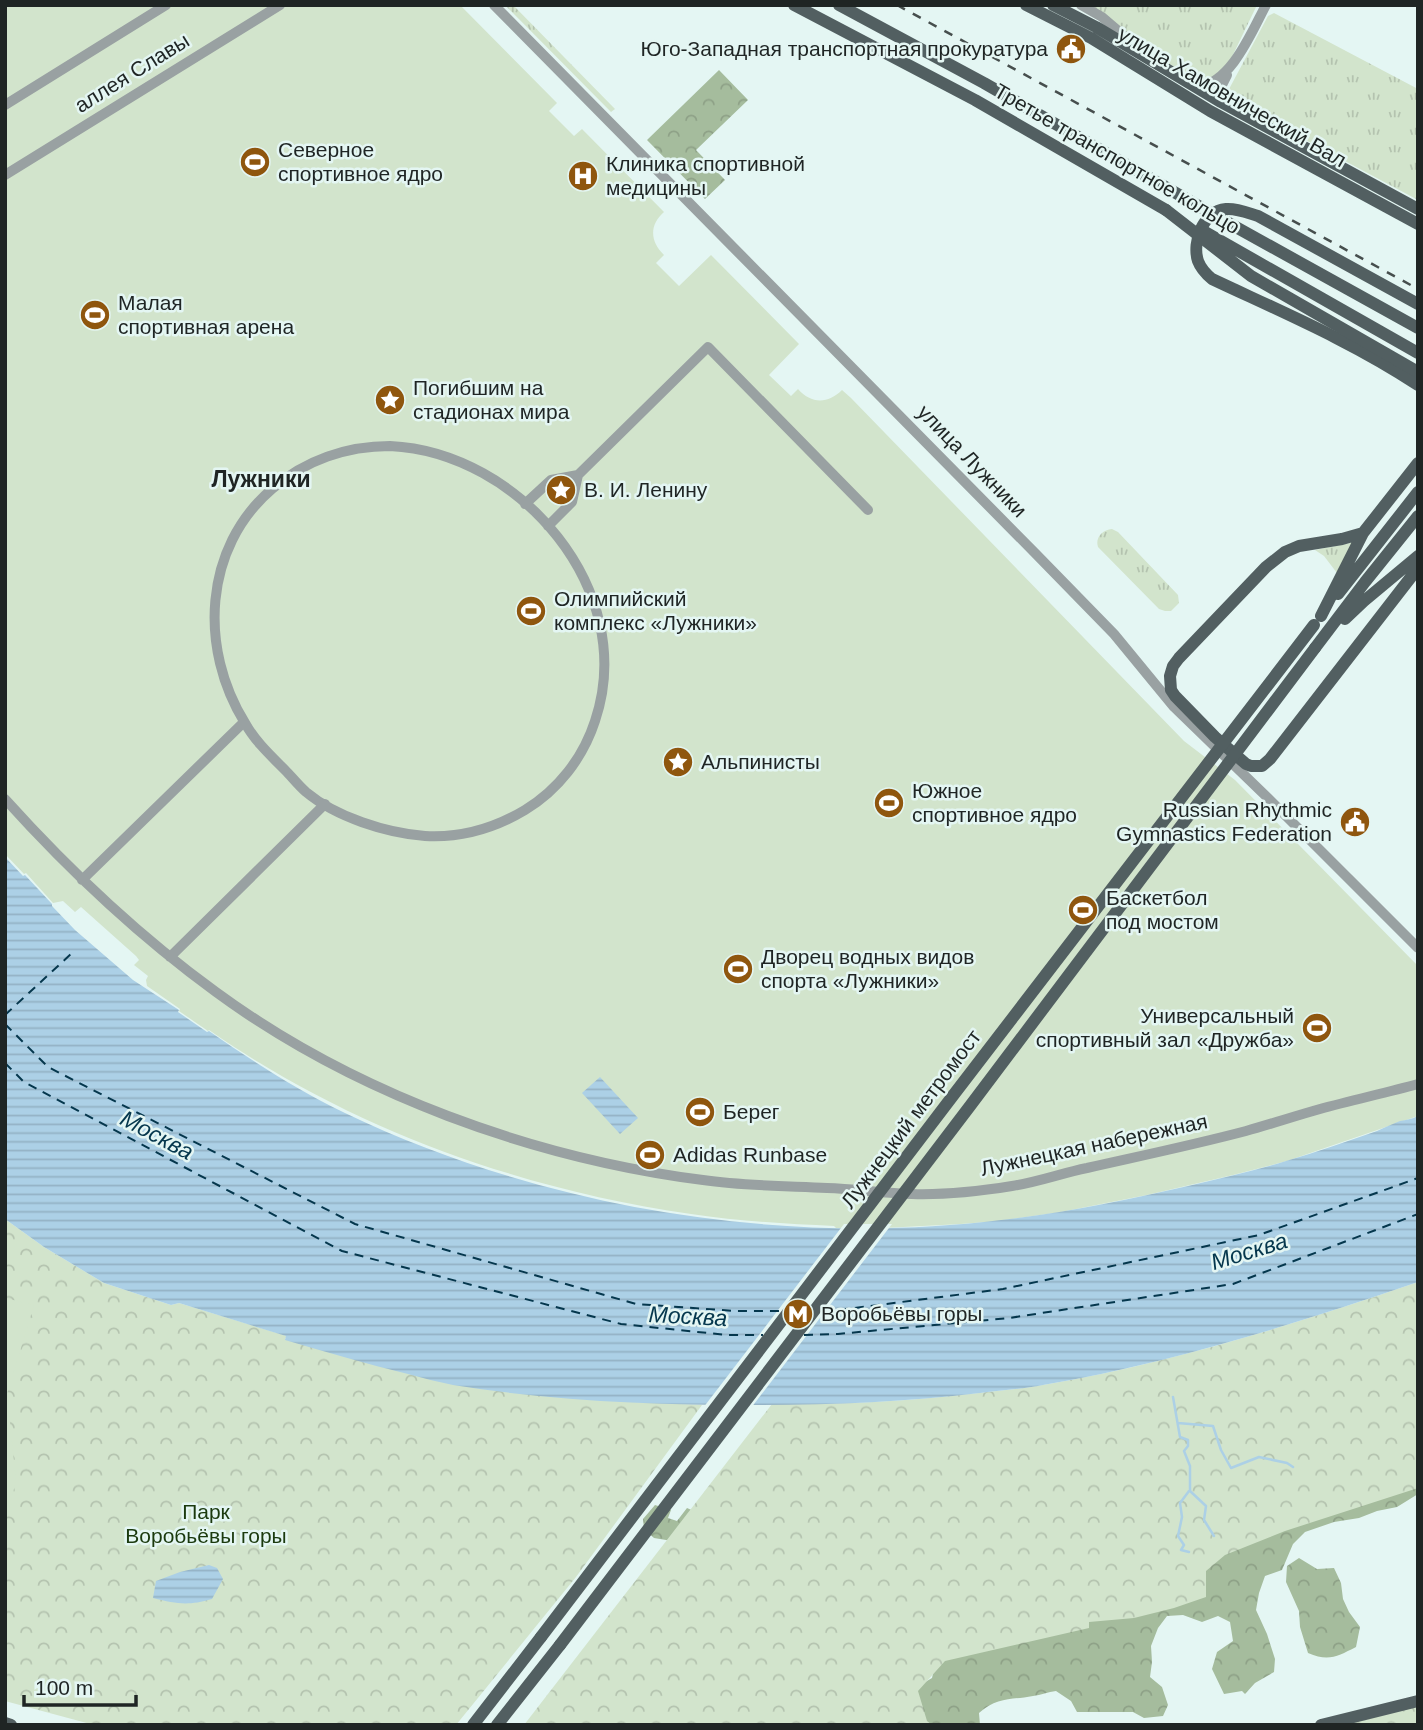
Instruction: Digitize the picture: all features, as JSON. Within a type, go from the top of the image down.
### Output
[{"type":"main road","name":"Третье транспортное кольцо","points":[[793,5],[975,100],[1418,353]]},
{"type":"main road","name":"Третье транспортное кольцо","points":[[839,5],[984,83],[1418,328]]},
{"type":"main road","name":"улица Хамовнический Вал","points":[[1026,5],[1094,32],[1152,61],[1418,209]]},
{"type":"main road","name":"улица Хамовнический Вал","points":[[1053,5],[1220,116],[1418,224]]},
{"type":"main road","points":[[1418,304],[1258,216],[1225,209],[1214,212],[1201,230],[1197,243],[1198,262],[1212,279],[1294,316],[1418,385]]},
{"type":"main road","points":[[1166,210],[1251,276],[1418,372]]},
{"type":"main road","points":[[1318,620],[1363,533],[1418,463]]},
{"type":"main road","points":[[1318,620],[1418,492]]},
{"type":"main road","points":[[1315,648],[1418,516]]},
{"type":"main road","points":[[1363,533],[1299,546],[1285,552],[1266,567],[1173,666],[1170,683],[1175,696],[1246,764],[1256,767],[1265,764],[1418,568]]},
{"type":"main road","points":[[1315,648],[1364,601],[1418,556]]},
{"type":"main road","name":"Лужнецкий метромост","points":[[473,1725],[1318,620]]},
{"type":"main road","name":"Лужнецкий метромост","points":[[497,1725],[970,1106],[1315,648]]},
{"type":"main road","points":[[1321,1725],[1418,1701]]},
{"type":"main road","points":[[5,1723],[11,1725]]},
{"type":"street","name":"аллея Славы","points":[[5,105],[166,5]]},
{"type":"street","name":"аллея Славы","points":[[5,175],[280,5]]},
{"type":"street","name":"улица Лужники","points":[[494,5],[1114,634],[1174,707],[1418,948]]},
{"type":"street","points":[[1081,5],[1102,17],[1152,61]]},
{"type":"street","points":[[1220,116],[1218,100],[1227,71],[1266,5]]},
{"type":"street","points":[[1197,88],[1214,82],[1227,71]]},
{"type":"street","points":[[548,526],[572,502],[578,475],[708,347],[868,510]]},
{"type":"street","points":[[373,447],[408,447],[466,464],[487,475],[525,504],[548,526],[569,553],[588,586],[600,618],[605,670],[597,714],[581,754],[552,790],[534,805],[492,826],[453,835],[424,835],[385,829],[351,817],[306,791],[240,726],[218,659],[214,623],[215,593],[222,564],[236,533],[260,500],[280,482],[306,466],[335,454],[373,447]]},
{"type":"street","points":[[525,504],[551,480],[578,475]]},
{"type":"street","points":[[82,880],[240,726]]},
{"type":"street","points":[[1249,780],[1265,764]]},
{"type":"street","name":"Лужнецкая набережная","points":[[5,799],[82,880],[170,957],[219,995],[304,1049],[362,1079],[428,1108],[495,1132],[583,1157],[667,1175],[733,1184],[914,1194],[1014,1186],[1246,1131],[1418,1084]]},
{"type":"street","points":[[170,957],[325,804]]},
{"type":"green space","name":"Олимпийский комплекс «Лужники»","points":[[5,5],[460,5],[557,103],[549,111],[574,136],[582,129],[664,212],[656,222],[653,234],[656,245],[664,255],[656,263],[679,286],[711,255],[799,344],[769,375],[791,396],[798,389],[814,400],[825,400],[842,390],[851,398],[1184,741],[1235,780],[1418,966],[1418,1116],[1287,1161],[1147,1195],[1061,1212],[999,1221],[884,1228],[836,1228],[726,1219],[627,1203],[563,1189],[439,1150],[320,1097],[208,1031],[147,986],[148,976],[134,965],[139,960],[136,956],[81,907],[75,912],[63,901],[53,903],[5,854]]},
{"type":"green space","points":[[505,5],[513,5],[615,109],[611,112]]},
{"type":"green space","points":[[1091,5],[1257,5],[1228,65],[1206,82],[1160,58]]},
{"type":"green space","points":[[1274,13],[1418,89],[1418,200],[1229,99],[1228,91],[1268,16]]},
{"type":"green space","points":[[719,70],[748,100],[696,150],[725,180],[705,199],[647,140]]},
{"type":"green space","points":[[1112,529],[1118,532],[1178,595],[1179,603],[1171,611],[1159,609],[1098,547],[1100,535]]},
{"type":"green space","points":[[1356,539],[1337,573],[1324,556],[1315,550],[1350,543]]},
{"type":"green space","name":"Парк Воробьёвы горы","points":[[5,1219],[44,1247],[104,1283],[171,1305],[179,1303],[287,1336],[285,1339],[634,1402],[702,1405],[576,1577],[456,1725],[94,1725],[5,1701]]},
{"type":"green space","points":[[1418,1282],[1418,1488],[1285,1531],[1225,1555],[1206,1571],[1206,1597],[1134,1618],[1089,1622],[1089,1628],[945,1661],[918,1691],[927,1721],[932,1725],[524,1725],[772,1404],[928,1398],[1027,1388],[1091,1376],[1232,1341]]},
{"type":"green space","points":[[5,1298],[34,1305],[7,1394],[16,1481],[5,1524]]},
{"type":"green space","points":[[1418,1344],[1418,1494],[1397,1507],[1305,1532],[1293,1544],[1282,1570],[1265,1576],[1256,1610],[1275,1659],[1274,1672],[1255,1683],[1245,1694],[1242,1691],[1224,1694],[1212,1669],[1217,1652],[1233,1641],[1230,1622],[1218,1616],[1202,1622],[1183,1615],[1167,1616],[1158,1628],[1151,1646],[1150,1677],[1162,1687],[1168,1705],[1163,1716],[1144,1718],[1133,1712],[1077,1712],[1071,1701],[1056,1691],[992,1704],[979,1713],[980,1725],[899,1725],[920,1685],[932,1678],[935,1665],[672,1541],[654,1538],[644,1529],[643,1519],[655,1505],[671,1510],[668,1518],[677,1521],[687,1508],[696,1512]]},
{"type":"green space","points":[[1299,1558],[1317,1569],[1334,1568],[1341,1583],[1343,1599],[1360,1627],[1356,1647],[1333,1657],[1308,1653],[1300,1627],[1299,1611],[1286,1582],[1287,1566]]},
{"type":"green space","points":[[1418,1706],[1418,1725],[1340,1725]]},
{"type":"water","name":"Москва","points":[[5,857],[75,930],[133,980],[207,1032],[292,1085],[345,1113],[421,1146],[500,1174],[582,1196],[665,1212],[749,1223],[834,1228],[918,1227],[1048,1214],[1165,1191],[1274,1165],[1418,1116],[1418,1282],[1233,1341],[1139,1366],[1020,1388],[924,1399],[867,1402],[679,1404],[528,1395],[442,1383],[285,1340],[286,1336],[179,1303],[171,1305],[104,1283],[44,1247],[5,1219]]},
{"type":"water","points":[[600,1077],[638,1118],[620,1134],[582,1093]]},
{"type":"water","points":[[209,1565],[217,1568],[223,1579],[212,1599],[182,1603],[153,1598],[156,1581]]},
{"type":"pier","points":[[844,1224],[892,1224],[751,1408],[703,1408]]},
{"type":"waterway","points":[[1173,1397],[1180,1437],[1188,1440],[1184,1451],[1190,1466],[1190,1491],[1206,1506],[1204,1520],[1214,1536]]},
{"type":"waterway","points":[[1178,1423],[1213,1426],[1221,1450],[1231,1468],[1259,1457],[1287,1463],[1293,1467]]},
{"type":"waterway","points":[[1189,1491],[1180,1503],[1182,1517],[1178,1536],[1184,1545],[1181,1550],[1189,1552]]},
{"type":"ferry route","points":[[5,1015],[72,953]]},
{"type":"ferry route","points":[[5,1024],[48,1067],[355,1224],[636,1304],[736,1311],[783,1311]]},
{"type":"ferry route","points":[[5,1063],[24,1082],[342,1251],[621,1324],[727,1335],[763,1335]]},
{"type":"ferry route","points":[[823,1310],[1003,1289],[1259,1235],[1418,1178]]},
{"type":"ferry route","points":[[804,1335],[1009,1318],[1233,1284],[1418,1214]]},
{"type":"ferry route","points":[[795,1310],[807,1310]]},
{"type":"railway","points":[[897,5],[1418,289]]},
{"type":"place","name":"Юго-Западная транспортная прокуратура","points":[[1071,49]]},
{"type":"place","name":"Северное спортивное ядро","points":[[255,162]]},
{"type":"place","name":"Клиника спортивной медицины","points":[[583,176]]},
{"type":"place","name":"Малая спортивная арена","points":[[95,315]]},
{"type":"place","name":"Погибшим на стадионах мира","points":[[390,400]]},
{"type":"place","name":"В. И. Ленину","points":[[561,490]]},
{"type":"place","name":"Олимпийский комплекс «Лужники»","points":[[531,611]]},
{"type":"place","name":"Альпинисты","points":[[678,762]]},
{"type":"place","name":"Южное спортивное ядро","points":[[889,803]]},
{"type":"place","name":"Russian Rhythmic Gymnastics Federation","points":[[1355,822]]},
{"type":"place","name":"Баскетбол под мостом","points":[[1083,910]]},
{"type":"place","name":"Дворец водных видов спорта «Лужники»","points":[[738,969]]},
{"type":"place","name":"Универсальный спортивный зал «Дружба»","points":[[1317,1028]]},
{"type":"place","name":"Берег","points":[[700,1112]]},
{"type":"place","name":"Adidas Runbase","points":[[650,1155]]},
{"type":"place","name":"Воробьёвы горы","points":[[798,1314]]},
{"type":"district","name":"Лужники","points":[[261,479]]}]
